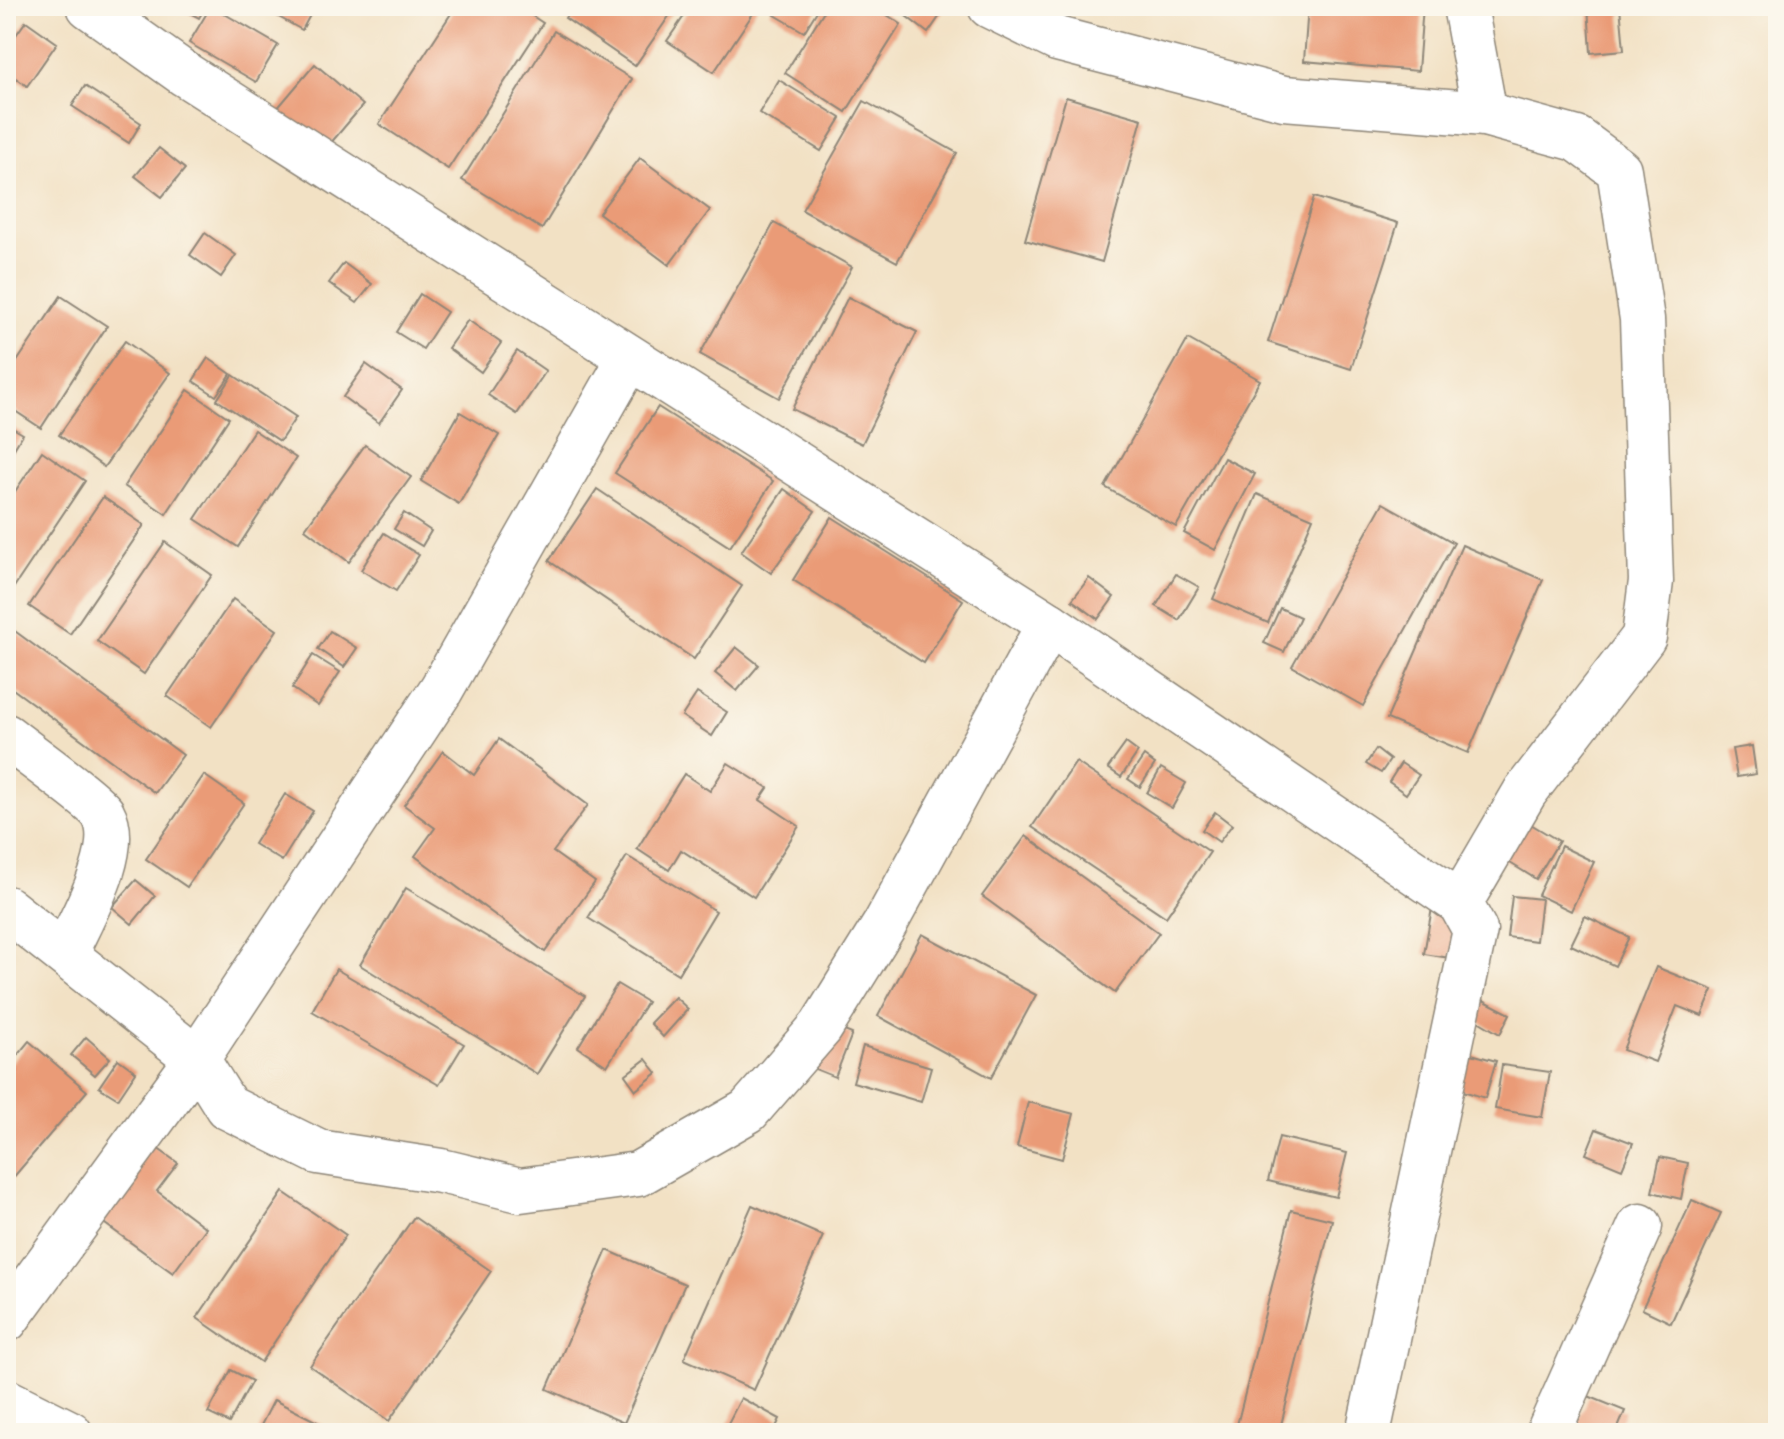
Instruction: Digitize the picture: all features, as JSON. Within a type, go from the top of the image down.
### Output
[{"type":"street","points":[[89,6],[186,75],[1049,624],[1460,903],[1475,930],[1368,1433]]},
{"type":"street","points":[[990,6],[1057,39],[1284,98],[1485,114],[1577,139],[1619,170],[1642,319],[1651,581],[1644,637],[1525,792],[1460,903]]},
{"type":"street","points":[[1465,6],[1485,114]]},
{"type":"street","points":[[6,1320],[197,1059],[441,690],[629,359]]},
{"type":"street","points":[[6,908],[197,1059],[227,1107],[318,1152],[441,1171],[520,1190],[638,1174],[748,1111],[821,1027],[885,924],[1049,624]]},
{"type":"street","points":[[6,736],[103,813],[109,839],[104,865],[65,954]]},
{"type":"street","points":[[1548,1433],[1640,1226]]},
{"type":"street","points":[[6,1401],[70,1433]]},
{"type":"building","points":[[177,6],[206,6],[199,18]]},
{"type":"building","points":[[211,6],[278,45],[256,82],[189,43]]},
{"type":"building","points":[[259,6],[315,6],[302,30]]},
{"type":"building","points":[[456,6],[517,6],[543,23],[448,169],[379,124]]},
{"type":"building","points":[[573,6],[676,6],[635,66],[565,18]]},
{"type":"building","points":[[691,6],[758,6],[714,72],[667,41]]},
{"type":"building","points":[[774,6],[820,6],[804,32],[770,12]]},
{"type":"building","points":[[827,6],[873,6],[901,24],[846,112],[785,73]]},
{"type":"building","points":[[913,6],[946,7],[928,33],[906,16]]},
{"type":"building","points":[[1208,6],[1257,6],[1256,15]]},
{"type":"building","points":[[1308,6],[1423,6],[1418,71],[1304,61]]},
{"type":"building","points":[[1588,6],[1620,6],[1624,50],[1591,53]]},
{"type":"building","points":[[26,21],[57,43],[27,86],[6,71],[6,39],[11,42]]},
{"type":"building","points":[[554,31],[632,79],[542,229],[462,180]]},
{"type":"building","points":[[315,64],[363,105],[324,151],[276,110]]},
{"type":"building","points":[[779,80],[841,118],[821,151],[759,113]]},
{"type":"building","points":[[85,86],[141,123],[129,143],[72,106]]},
{"type":"building","points":[[1066,97],[1142,119],[1102,262],[1025,240]]},
{"type":"building","points":[[864,101],[957,153],[897,262],[802,210]]},
{"type":"building","points":[[159,148],[185,169],[162,197],[135,176]]},
{"type":"building","points":[[640,158],[710,210],[669,265],[599,213]]},
{"type":"building","points":[[1314,197],[1398,223],[1351,369],[1268,342]]},
{"type":"building","points":[[774,223],[852,267],[779,398],[700,354]]},
{"type":"building","points":[[205,233],[236,255],[221,277],[190,255]]},
{"type":"building","points":[[344,263],[372,284],[357,303],[329,283]]},
{"type":"building","points":[[420,294],[447,312],[423,349],[396,332]]},
{"type":"building","points":[[61,296],[107,326],[41,428],[6,405],[6,378]]},
{"type":"building","points":[[848,297],[917,332],[862,444],[792,409]]},
{"type":"building","points":[[468,320],[501,343],[481,372],[448,348]]},
{"type":"building","points":[[1188,339],[1260,380],[1176,527],[1105,487]]},
{"type":"building","points":[[125,341],[170,373],[104,467],[59,435]]},
{"type":"building","points":[[517,351],[546,371],[517,414],[488,395]]},
{"type":"building","points":[[208,358],[231,374],[216,396],[193,381]]},
{"type":"building","points":[[366,364],[402,390],[379,423],[343,397]]},
{"type":"building","points":[[233,375],[296,417],[280,441],[217,400]]},
{"type":"building","points":[[188,390],[229,418],[166,514],[124,486]]},
{"type":"building","points":[[658,407],[773,481],[730,547],[615,473]]},
{"type":"building","points":[[460,412],[499,435],[459,504],[421,481]]},
{"type":"building","points":[[6,424],[23,434],[6,462]]},
{"type":"building","points":[[254,430],[296,458],[238,547],[195,519]]},
{"type":"building","points":[[365,445],[411,477],[349,562],[305,529]]},
{"type":"building","points":[[42,451],[85,481],[6,599],[6,505]]},
{"type":"building","points":[[1224,458],[1255,474],[1215,550],[1184,533]]},
{"type":"building","points":[[597,489],[742,586],[694,659],[549,561]]},
{"type":"building","points":[[784,489],[815,511],[771,573],[741,552]]},
{"type":"building","points":[[1257,494],[1313,518],[1268,623],[1213,599]]},
{"type":"building","points":[[103,497],[144,525],[70,634],[29,606]]},
{"type":"building","points":[[1383,503],[1454,543],[1363,706],[1292,666]]},
{"type":"building","points":[[404,513],[431,531],[422,546],[394,529]]},
{"type":"building","points":[[832,517],[963,600],[924,663],[793,580]]},
{"type":"building","points":[[384,533],[419,555],[396,591],[361,570]]},
{"type":"building","points":[[165,542],[212,575],[144,674],[97,641]]},
{"type":"building","points":[[1462,545],[1543,580],[1468,753],[1387,719]]},
{"type":"building","points":[[1176,574],[1199,587],[1179,620],[1156,606]]},
{"type":"building","points":[[1089,578],[1114,597],[1098,619],[1072,600]]},
{"type":"building","points":[[233,599],[277,630],[211,727],[167,696]]},
{"type":"building","points":[[1280,608],[1300,617],[1284,652],[1264,643]]},
{"type":"building","points":[[8,626],[183,755],[155,793],[6,684]]},
{"type":"building","points":[[330,631],[357,648],[344,667],[318,649]]},
{"type":"building","points":[[736,647],[759,665],[737,691],[715,673]]},
{"type":"building","points":[[313,655],[340,672],[318,706],[292,688]]},
{"type":"building","points":[[697,693],[727,712],[712,736],[682,716]]},
{"type":"building","points":[[499,739],[588,805],[553,852],[595,882],[545,952],[415,856],[435,828],[404,805],[443,751],[474,775]]},
{"type":"building","points":[[1126,743],[1138,752],[1121,777],[1108,768]]},
{"type":"building","points":[[1752,746],[1756,774],[1737,777],[1732,749]]},
{"type":"building","points":[[1376,749],[1390,760],[1381,773],[1366,764]]},
{"type":"building","points":[[1144,756],[1155,764],[1140,787],[1128,779]]},
{"type":"building","points":[[1076,762],[1210,852],[1166,917],[1032,827]]},
{"type":"building","points":[[728,763],[768,788],[760,800],[799,826],[754,897],[681,850],[669,870],[637,849],[684,774],[710,791]]},
{"type":"building","points":[[1401,763],[1419,775],[1406,794],[1389,782]]},
{"type":"building","points":[[1161,768],[1186,783],[1172,808],[1147,793]]},
{"type":"building","points":[[204,775],[244,803],[187,887],[146,859]]},
{"type":"building","points":[[285,794],[313,811],[282,861],[254,844]]},
{"type":"building","points":[[1215,812],[1232,825],[1219,842],[1202,830]]},
{"type":"building","points":[[1514,814],[1559,841],[1536,879],[1492,852]]},
{"type":"building","points":[[1026,836],[1159,933],[1115,993],[982,896]]},
{"type":"building","points":[[1561,846],[1594,862],[1571,911],[1538,895]]},
{"type":"building","points":[[627,856],[716,911],[678,974],[588,918]]},
{"type":"building","points":[[136,880],[155,896],[132,924],[112,907]]},
{"type":"building","points":[[406,888],[585,996],[537,1074],[360,965]]},
{"type":"building","points":[[1512,896],[1541,899],[1536,941],[1507,937]]},
{"type":"building","points":[[1433,902],[1459,906],[1450,958],[1424,954]]},
{"type":"building","points":[[1585,916],[1629,937],[1615,966],[1571,945]]},
{"type":"building","points":[[922,934],[1036,995],[991,1078],[878,1016]]},
{"type":"building","points":[[1656,967],[1713,990],[1702,1016],[1677,1006],[1655,1062],[1623,1050]]},
{"type":"building","points":[[336,969],[464,1044],[439,1085],[312,1011]]},
{"type":"building","points":[[617,984],[647,1002],[607,1066],[578,1047]]},
{"type":"building","points":[[675,997],[688,1009],[663,1037],[650,1023]]},
{"type":"building","points":[[1483,1000],[1510,1014],[1500,1034],[1473,1018]]},
{"type":"building","points":[[832,1026],[852,1034],[835,1077],[815,1069]]},
{"type":"building","points":[[86,1037],[110,1058],[95,1075],[71,1055]]},
{"type":"building","points":[[29,1041],[87,1091],[6,1186],[6,1069]]},
{"type":"building","points":[[863,1046],[931,1067],[921,1102],[853,1082]]},
{"type":"building","points":[[1468,1053],[1496,1061],[1485,1098],[1457,1089]]},
{"type":"building","points":[[118,1059],[136,1072],[118,1099],[99,1087]]},
{"type":"building","points":[[646,1059],[657,1073],[636,1090],[625,1075]]},
{"type":"building","points":[[1502,1065],[1550,1072],[1542,1117],[1495,1109]]},
{"type":"building","points":[[1028,1102],[1074,1114],[1062,1159],[1017,1147]]},
{"type":"building","points":[[1596,1129],[1633,1143],[1622,1169],[1586,1154]]},
{"type":"building","points":[[1279,1137],[1347,1153],[1336,1197],[1268,1181]]},
{"type":"building","points":[[147,1141],[178,1163],[157,1191],[206,1228],[173,1273],[94,1216]]},
{"type":"building","points":[[1660,1157],[1688,1163],[1681,1199],[1652,1192]]},
{"type":"building","points":[[283,1192],[346,1235],[261,1362],[197,1318]]},
{"type":"building","points":[[1692,1200],[1721,1213],[1671,1323],[1642,1309]]},
{"type":"building","points":[[752,1205],[823,1236],[754,1390],[684,1359]]},
{"type":"building","points":[[1291,1210],[1332,1220],[1279,1433],[1235,1433]]},
{"type":"building","points":[[414,1217],[491,1271],[389,1421],[310,1366]]},
{"type":"building","points":[[607,1250],[685,1284],[624,1423],[547,1389]]},
{"type":"building","points":[[231,1370],[252,1381],[229,1423],[208,1413]]},
{"type":"building","points":[[1588,1396],[1625,1411],[1616,1433],[1573,1433]]},
{"type":"building","points":[[741,1398],[780,1419],[773,1433],[723,1433]]},
{"type":"building","points":[[274,1400],[339,1433],[257,1433]]}]
